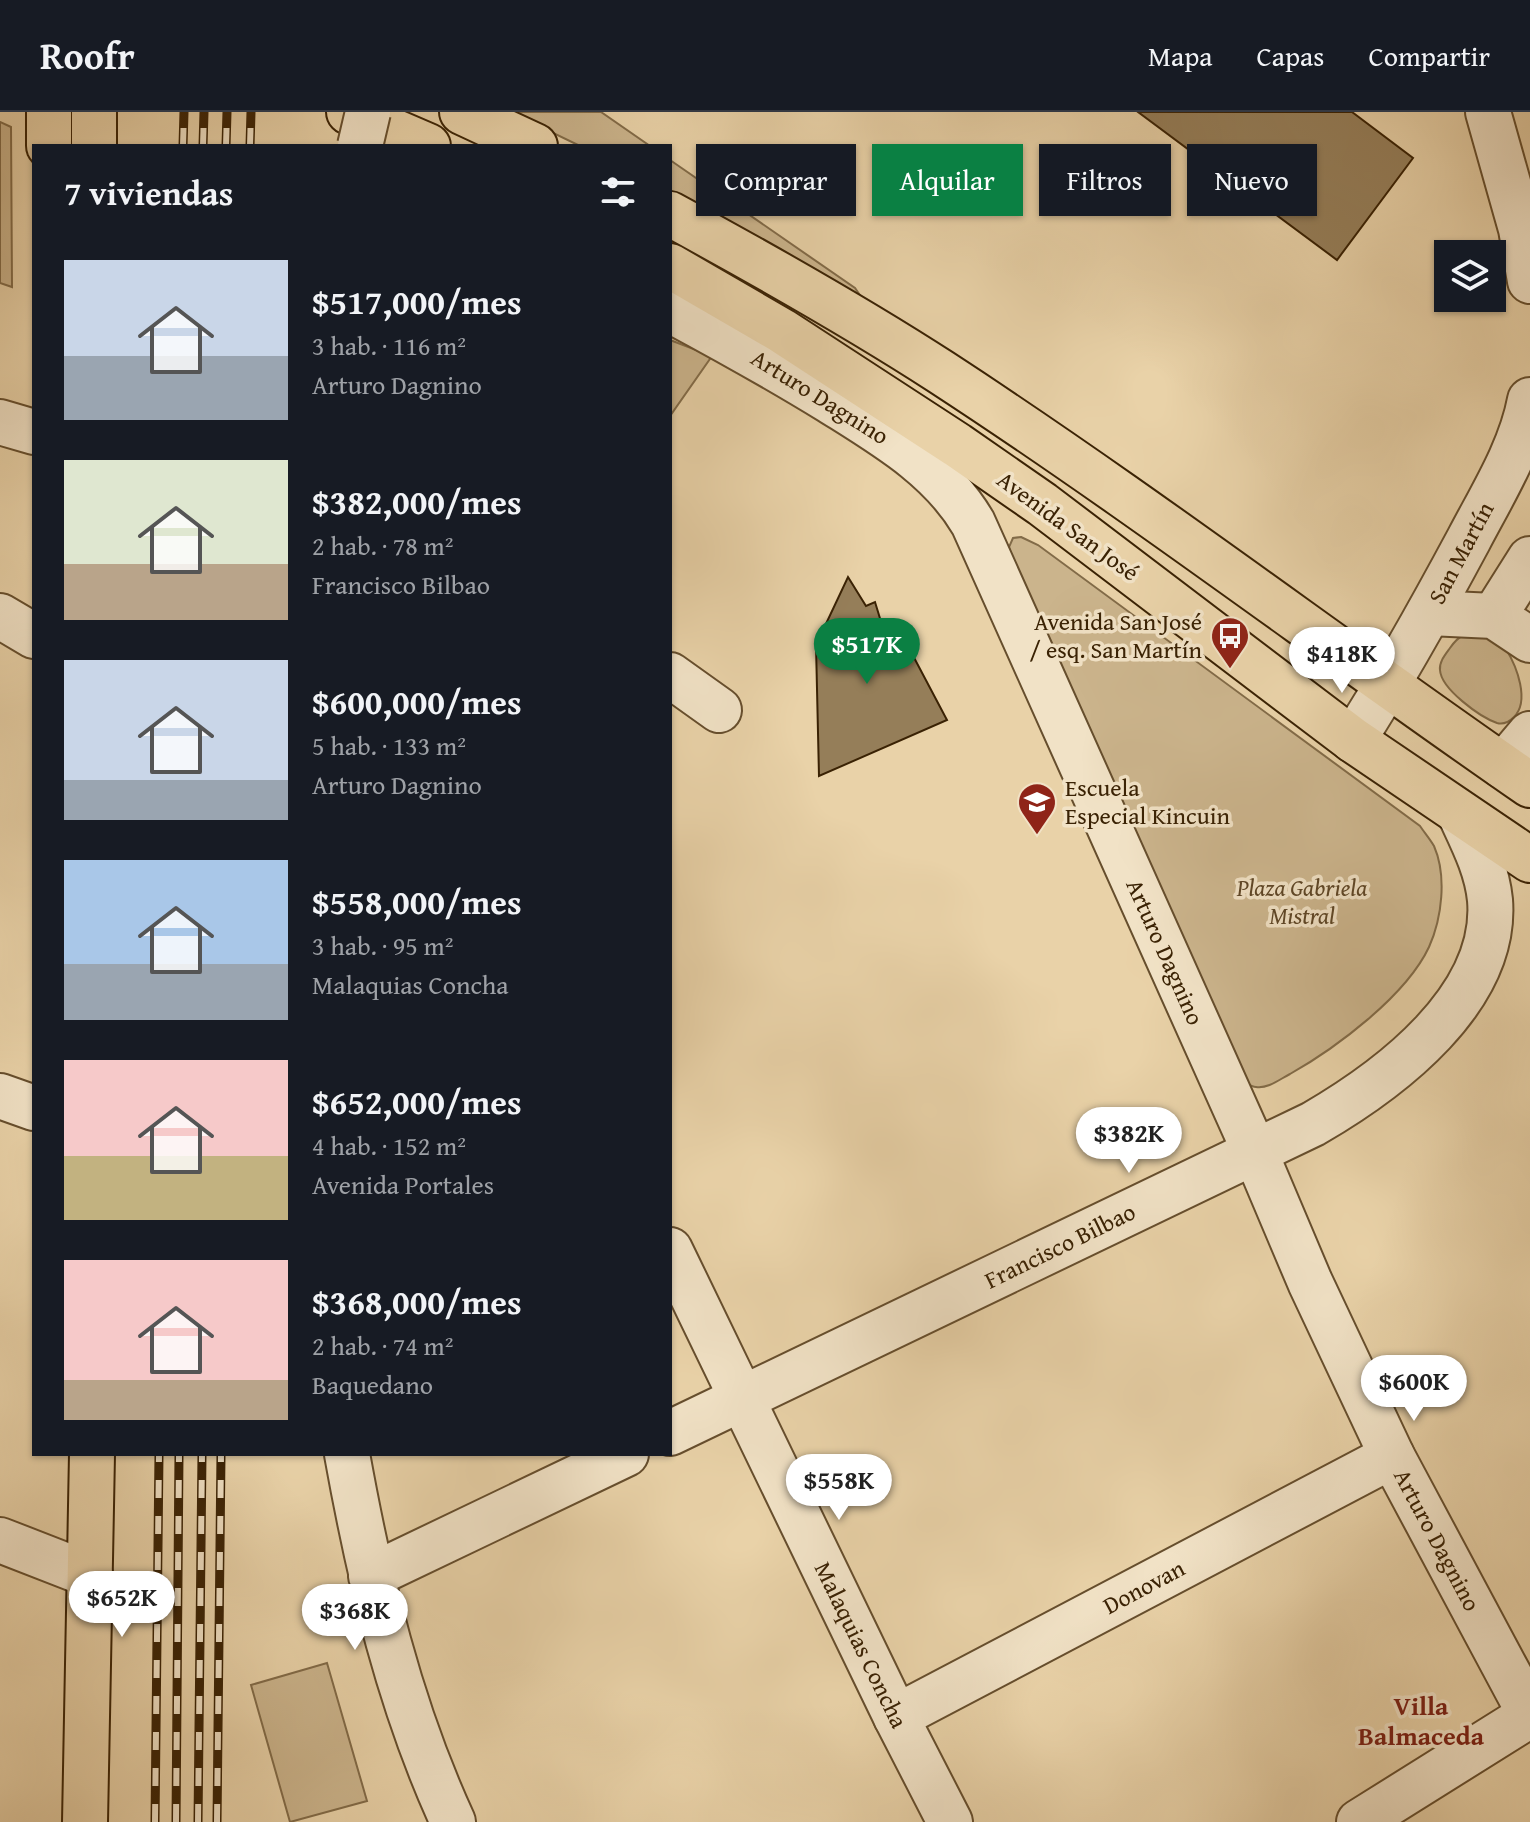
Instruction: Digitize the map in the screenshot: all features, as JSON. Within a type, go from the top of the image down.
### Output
[{"type":"main road","points":[[49,112],[49,144]]},
{"type":"main road","points":[[94,112],[94,144]]},
{"type":"main road","points":[[349,112],[423,144]]},
{"type":"main road","points":[[462,112],[531,144]]},
{"type":"main road","points":[[672,215],[850,315],[940,371],[1388,686],[1521,762]]},
{"type":"main road","name":"Avenida San José","points":[[672,267],[782,331],[957,445],[1042,504],[1353,740],[1530,860]]},
{"type":"main road","points":[[85,1822],[92,1456]]},
{"type":"street","points":[[360,144],[368,112]]},
{"type":"street","points":[[1488,112],[1521,229],[1530,281]]},
{"type":"street","name":"Arturo Dagnino","points":[[672,311],[733,344],[890,439],[942,480],[958,498],[973,523],[1255,1152],[1310,1282],[1392,1456],[1530,1714]]},
{"type":"street","name":"San Martín","points":[[1353,740],[1520,470],[1521,434],[1530,400]]},
{"type":"street","points":[[0,422],[32,431]]},
{"type":"street","points":[[1494,616],[1530,559]]},
{"type":"street","points":[[1429,613],[1494,616],[1530,640]]},
{"type":"street","points":[[0,616],[32,635]]},
{"type":"street","points":[[672,676],[719,710]]},
{"type":"street","name":"Francisco Bilbao","points":[[672,1432],[1313,1124],[1375,1084],[1426,1039],[1467,989],[1487,945],[1490,899],[1476,848],[1460,814]]},
{"type":"street","points":[[0,1096],[32,1107]]},
{"type":"street","name":"Malaquias Concha","points":[[672,1254],[950,1822]]},
{"type":"street","points":[[347,1456],[371,1576],[408,1713],[453,1822]]},
{"type":"street","points":[[371,1576],[622,1456]]},
{"type":"street","name":"Donovan","points":[[896,1717],[1392,1456]]},
{"type":"street","points":[[0,1540],[90,1575]]},
{"type":"street","points":[[1359,1822],[1530,1714]]},
{"type":"green space","points":[[510,112],[601,112],[647,144],[576,144]]},
{"type":"green space","points":[[0,122],[11,127],[12,287],[0,283]]},
{"type":"green space","points":[[672,161],[696,178],[696,207],[672,193]]},
{"type":"green space","points":[[713,216],[751,216],[855,288],[864,301]]},
{"type":"green space","points":[[672,341],[712,356],[672,413]]},
{"type":"green space","name":"Plaza Gabriela Mistral","points":[[1021,537],[1038,545],[1420,826],[1434,846],[1441,870],[1440,910],[1429,947],[1418,965],[1404,984],[1368,1019],[1328,1050],[1274,1083],[1256,1087],[1240,1080],[1012,560],[1009,547],[1013,538]]},
{"type":"green space","points":[[1480,632],[1504,646],[1520,684],[1519,710],[1504,723],[1490,720],[1462,701],[1447,685],[1440,670],[1440,664],[1459,637]]},
{"type":"green space","points":[[327,1663],[367,1801],[290,1822],[251,1685]]},
{"type":"building","points":[[1138,112],[1352,112],[1413,158],[1337,260],[1278,216],[1317,216],[1317,144],[1187,144],[1187,148]]},
{"type":"building","points":[[848,577],[866,606],[875,602],[886,638],[901,633],[947,720],[819,776],[816,645]]},
{"type":"railway","points":[[183,144],[184,112]]},
{"type":"railway","points":[[203,144],[204,112]]},
{"type":"railway","points":[[226,144],[227,112]]},
{"type":"railway","points":[[250,144],[251,112]]},
{"type":"railway","points":[[155,1822],[159,1456]]},
{"type":"railway","points":[[176,1822],[179,1456]]},
{"type":"railway","points":[[198,1822],[202,1456]]},
{"type":"railway","points":[[217,1822],[221,1456]]},
{"type":"place","name":"Avenida San José / esq. San Martín","points":[[1230,670]]},
{"type":"place","name":"Escuela Especial Kincuin","points":[[1037,836]]},
{"type":"district","name":"Villa Balmaceda","points":[[1421,1721]]}]
